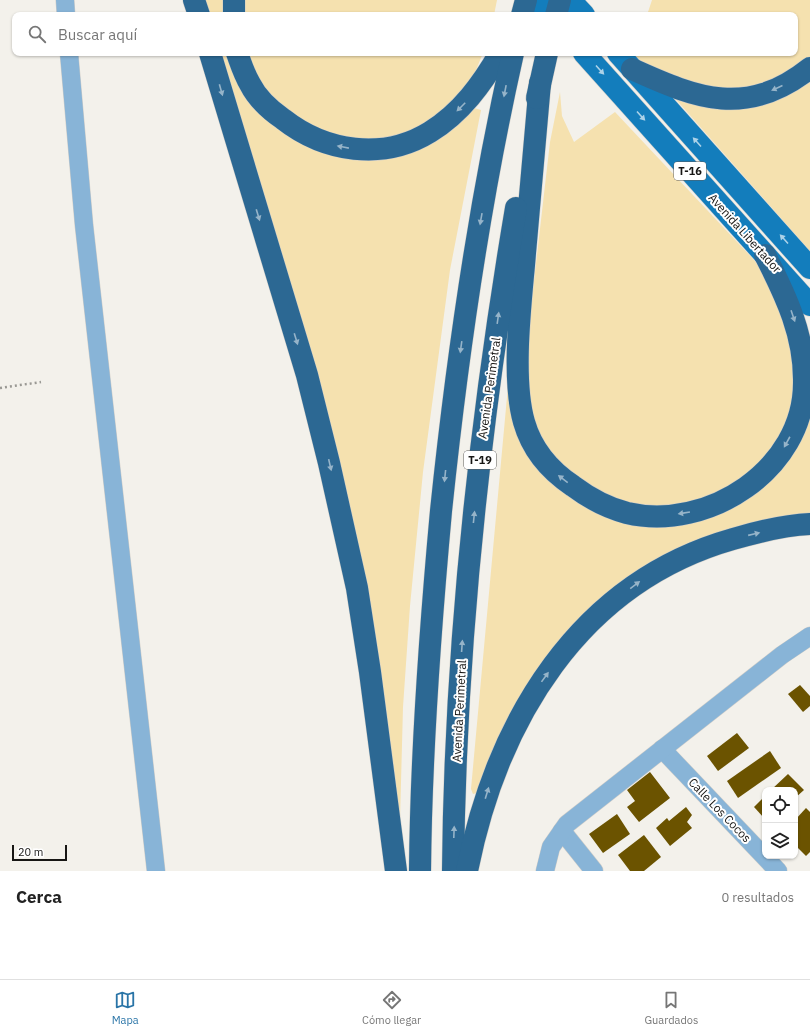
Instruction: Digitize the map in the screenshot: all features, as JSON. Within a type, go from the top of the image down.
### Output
[{"type":"highway","points":[[194,0],[198,12]]},
{"type":"highway","points":[[234,0],[234,12]]},
{"type":"highway","points":[[557,12],[560,0]]},
{"type":"highway","points":[[211,56],[306,375],[329,463],[357,588],[370,672],[396,871]]},
{"type":"highway","points":[[238,56],[250,85],[263,101],[286,122],[320,141],[349,149],[365,150],[400,145],[417,139],[441,124],[462,107],[498,56]]},
{"type":"highway","name":"T-19","points":[[420,871],[425,715],[434,585],[448,443],[469,288],[487,184],[512,56]]},
{"type":"highway","name":"Avenida Perimetral","points":[[453,871],[457,717],[467,588],[481,446],[501,300],[519,190],[546,56]]},
{"type":"highway","points":[[625,61],[695,94],[724,100],[760,95],[777,89],[810,68]]},
{"type":"highway","points":[[540,83],[520,309],[520,403],[530,438],[538,455],[564,480],[592,498],[615,509],[629,513],[664,516],[698,511],[728,498],[746,488],[771,465],[783,450],[798,418],[804,385],[803,360],[797,328],[792,312],[765,255]]},
{"type":"highway","points":[[467,871],[473,840],[488,788],[505,747],[536,690],[585,626],[610,603],[644,579],[679,559],[718,544],[754,533],[810,524]]},
{"type":"main road","points":[[570,0],[581,12]]},
{"type":"main road","points":[[526,8],[540,12]]},
{"type":"main road","name":"Avenida Libertador","points":[[587,56],[810,305]]},
{"type":"main road","name":"Avenida Libertador","points":[[625,61],[810,268]]},
{"type":"street","points":[[65,0],[66,12]]},
{"type":"street","points":[[70,56],[85,232],[156,871]]},
{"type":"street","points":[[545,871],[551,847],[567,824],[782,655],[810,636]]},
{"type":"street","name":"Calle Los Cocos","points":[[662,750],[778,871]]},
{"type":"street","points":[[562,831],[594,871]]},
{"type":"path","points":[[0,388],[41,382]]},
{"type":"shaded area","points":[[203,0],[226,0],[225,12],[206,12]]},
{"type":"shaded area","points":[[243,0],[497,0],[495,12],[242,12]]},
{"type":"shaded area","points":[[652,0],[810,0],[810,57],[774,81],[740,90],[697,86],[641,62],[635,56],[798,56],[798,12],[648,12]]},
{"type":"shaded area","points":[[220,56],[230,56],[234,72],[348,157],[474,108],[481,110],[450,270],[423,472],[410,606],[403,707],[400,820],[378,670]]},
{"type":"shaded area","points":[[247,56],[482,56],[472,80],[456,101],[426,125],[380,141],[335,138],[280,107],[257,81]]},
{"type":"shaded area","points":[[810,78],[810,251],[672,95],[692,102]]},
{"type":"shaded area","points":[[560,92],[562,116],[574,142],[615,112],[755,261],[773,288],[785,315],[796,385],[785,429],[754,470],[709,498],[664,508],[631,505],[584,484],[546,450],[531,418],[527,372],[529,326],[550,142]]},
{"type":"shaded area","points":[[508,386],[575,498],[715,513],[810,405],[810,516],[605,597],[477,793],[473,794],[471,789]]},
{"type":"building","points":[[800,685],[810,696],[810,706],[803,712],[788,694]]},
{"type":"building","points":[[737,733],[749,748],[718,771],[707,756]]},
{"type":"building","points":[[770,751],[781,768],[738,798],[727,781]]},
{"type":"building","points":[[650,772],[670,798],[639,822],[627,807],[635,801],[627,790]]},
{"type":"building","points":[[788,774],[804,790],[798,795],[798,787],[774,787]]},
{"type":"building","points":[[762,799],[762,816],[754,807]]},
{"type":"building","points":[[686,807],[692,815],[687,822],[692,828],[670,846],[656,828],[667,818],[669,821]]},
{"type":"building","points":[[806,808],[810,812],[810,852],[806,856],[798,848],[798,817]]},
{"type":"building","points":[[617,814],[630,834],[603,853],[589,834]]},
{"type":"building","points":[[644,835],[661,857],[644,871],[630,871],[618,855]]}]
